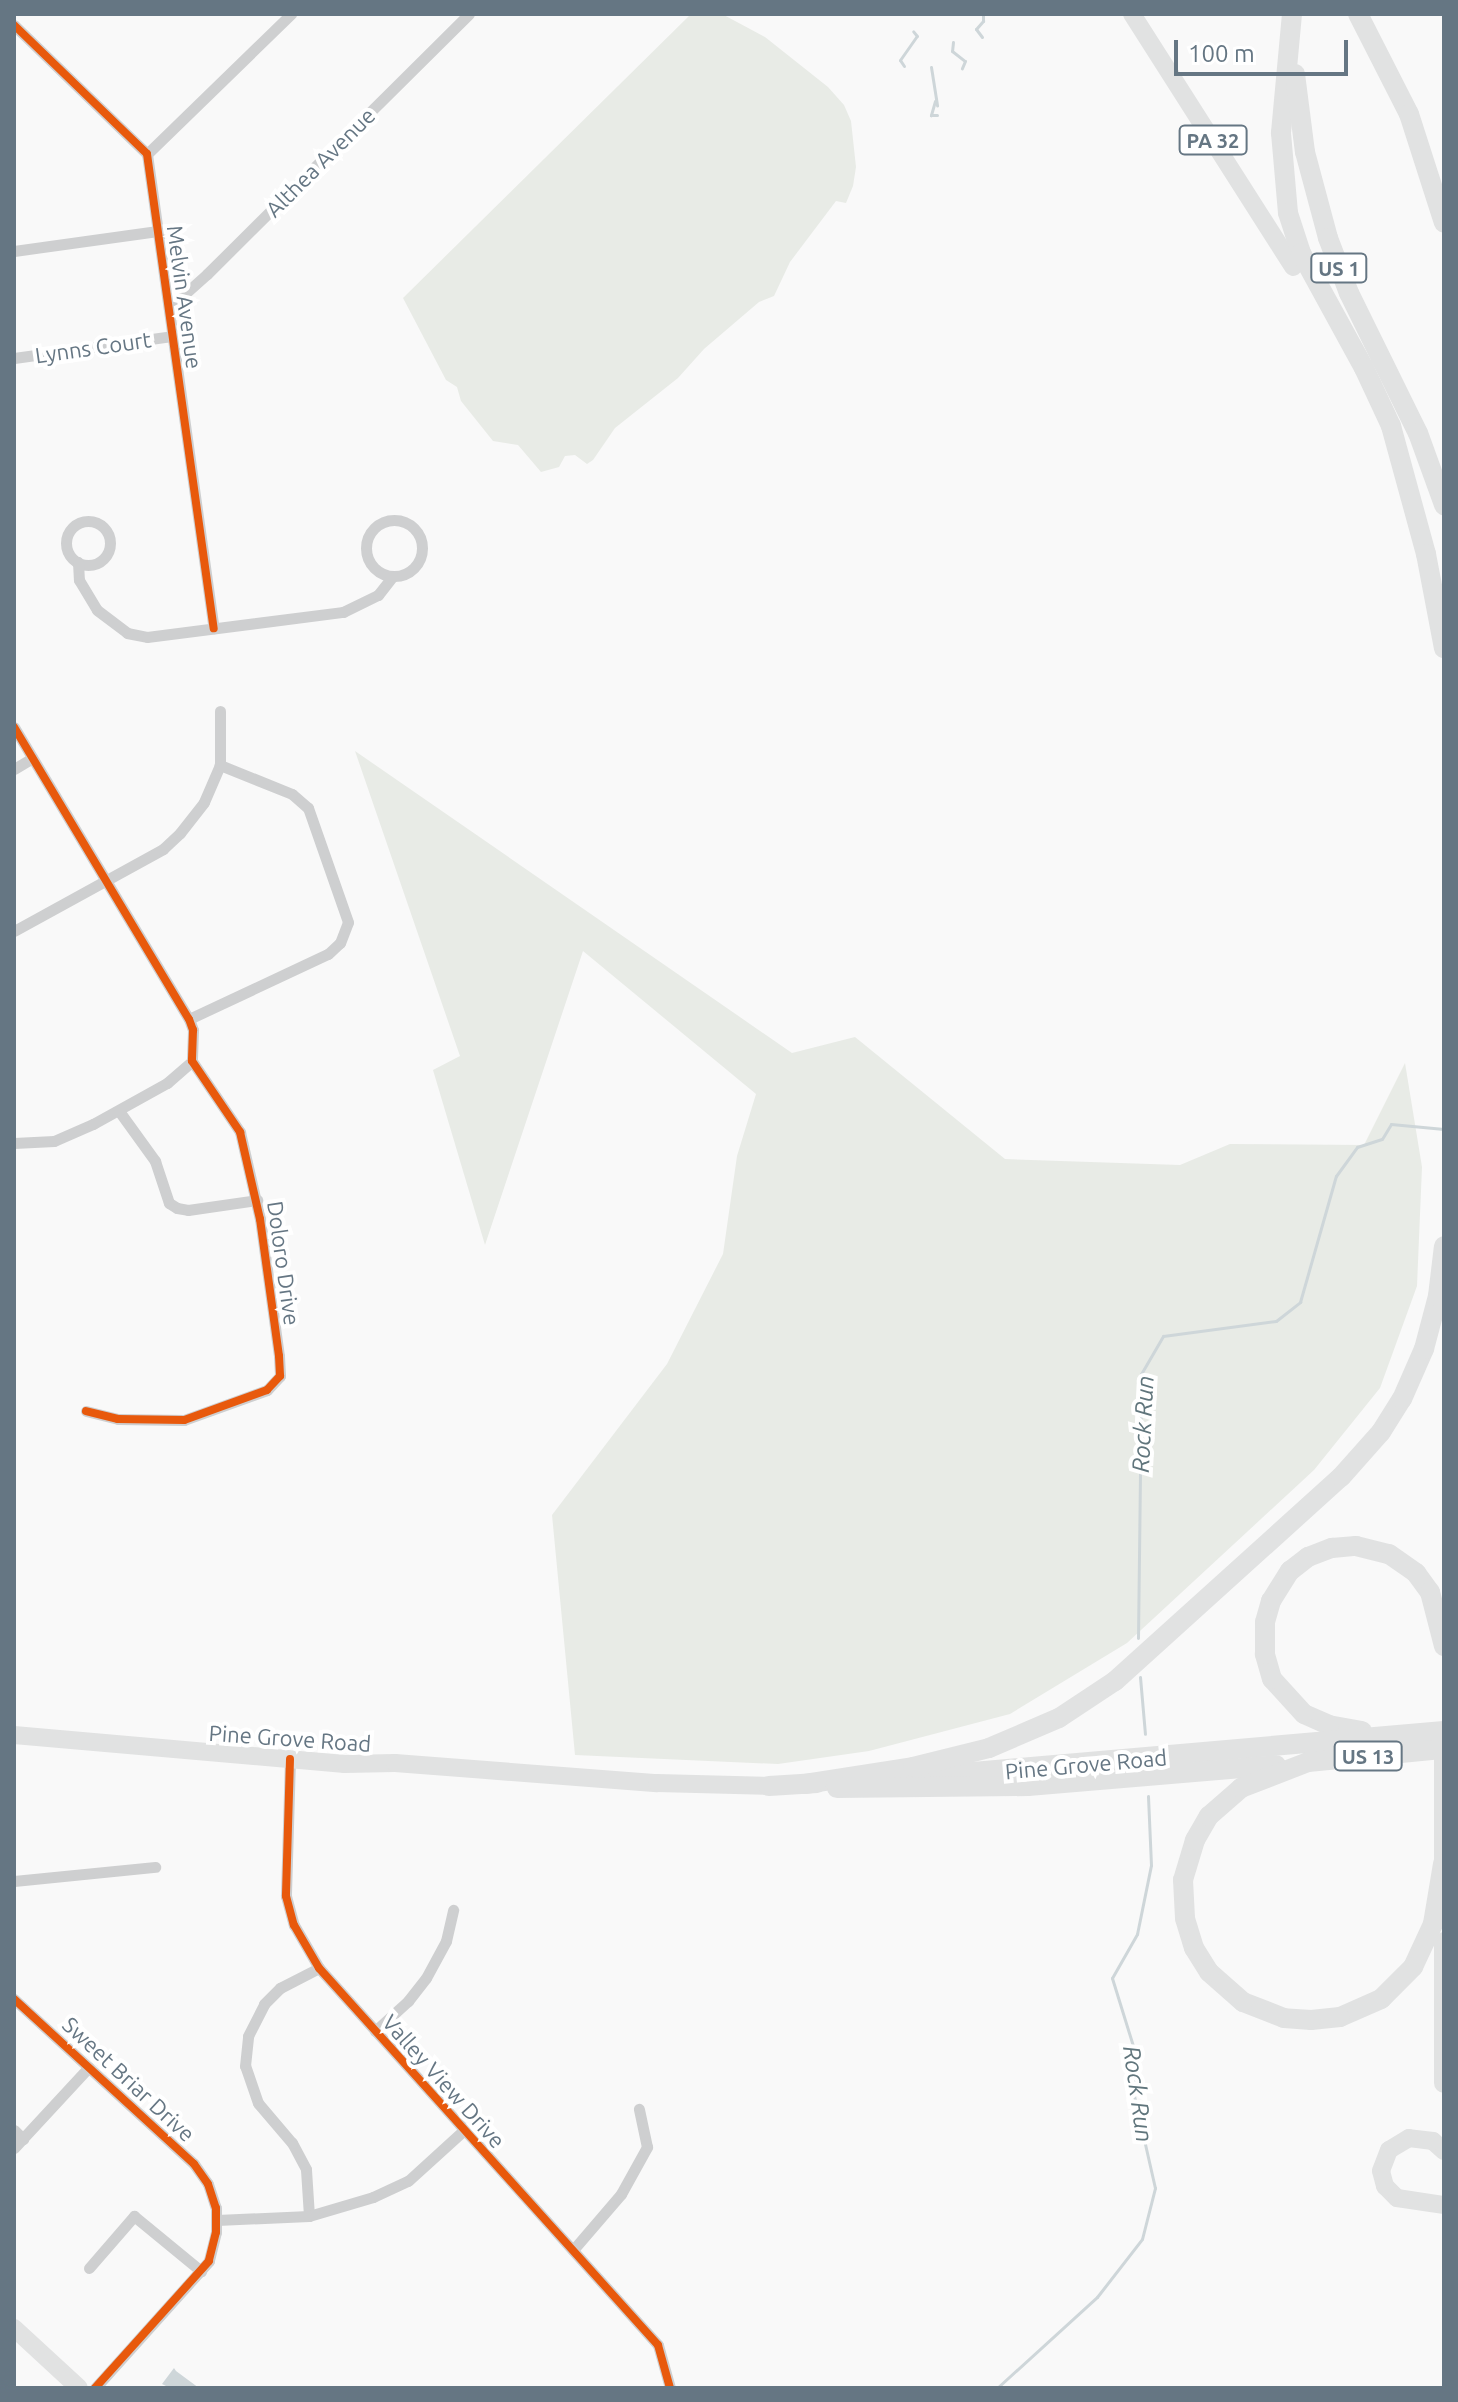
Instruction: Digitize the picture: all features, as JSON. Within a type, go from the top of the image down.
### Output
[{"type":"highway","points":[[1293,14],[1281,133],[1281,169],[1288,213],[1301,253],[1386,416],[1434,586],[1444,648]]},
{"type":"highway","name":"US 1","points":[[1293,14],[1300,124],[1323,224],[1349,293],[1418,433],[1444,505]]},
{"type":"highway","points":[[1358,14],[1382,55],[1409,114],[1444,223]]},
{"type":"highway","points":[[1293,267],[1355,372],[1410,495]]},
{"type":"highway","points":[[805,1784],[937,1763],[989,1748],[1059,1718],[1115,1681],[1333,1485],[1381,1432],[1402,1399],[1424,1349],[1438,1296],[1444,1246]]},
{"type":"highway","points":[[1402,1735],[1329,1725],[1304,1714],[1285,1697],[1272,1679],[1265,1654],[1264,1632],[1271,1601],[1282,1580],[1308,1557],[1344,1547],[1378,1550],[1408,1566],[1423,1581],[1434,1602],[1444,1646]]},
{"type":"highway","name":"Pine Grove Road","points":[[769,1786],[1094,1764],[1402,1735]]},
{"type":"highway","name":"US 13","points":[[1402,1735],[1438,1742]]},
{"type":"highway","points":[[1438,1742],[1444,1873]]},
{"type":"highway","name":"US 13","points":[[1308,1762],[1438,1742]]},
{"type":"highway","points":[[1308,1762],[1255,1780],[1230,1796],[1209,1816],[1190,1853],[1182,1891],[1188,1933],[1209,1972],[1232,1994],[1271,2014],[1311,2020],[1340,2017],[1381,1999],[1404,1978],[1422,1952],[1437,1911],[1443,1864]]},
{"type":"highway","name":"Pine Grove Road","points":[[769,1786],[917,1790],[1028,1786],[1308,1762]]},
{"type":"highway","points":[[1444,1942],[1444,2083]]},
{"type":"main road","name":"PA 32","points":[[1132,14],[1293,267]]},
{"type":"main road","name":"Pine Grove Road","points":[[14,1735],[183,1747],[290,1759],[395,1763],[657,1783],[769,1786]]},
{"type":"main road","name":"Pine Grove Road","points":[[183,1747],[232,1746],[346,1755],[395,1763]]},
{"type":"main road","points":[[1444,2151],[1433,2141],[1409,2138],[1389,2150],[1381,2171],[1385,2186],[1397,2198],[1444,2205]]},
{"type":"main road","points":[[14,2328],[79,2388]]},
{"type":"street","points":[[14,25],[147,154],[291,14]]},
{"type":"street","name":"Althea Avenue","points":[[169,308],[469,14]]},
{"type":"street","name":"Melvin Avenue","points":[[147,154],[214,628]]},
{"type":"street","points":[[14,251],[158,231]]},
{"type":"street","name":"Lynns Court","points":[[14,358],[173,336]]},
{"type":"street","points":[[78,562],[96,563],[109,550],[109,535],[98,523],[78,523],[68,534],[66,547],[78,562],[79,580],[97,610],[127,633],[147,637],[343,612],[378,595],[393,576],[414,568],[422,552],[422,542],[411,525],[389,520],[372,529],[365,548],[370,565],[378,572],[393,576]]},
{"type":"street","points":[[14,931],[163,849],[180,833],[204,802],[220,765],[220,711]]},
{"type":"street","points":[[14,727],[193,1030],[192,1061],[167,1083],[119,1111],[54,1141],[14,1143]]},
{"type":"street","points":[[14,769],[32,758]]},
{"type":"street","points":[[189,1019],[328,954],[340,943],[348,922],[308,808],[292,794],[220,765]]},
{"type":"street","name":"Doloro Drive","points":[[86,1411],[118,1419],[184,1420],[267,1390],[280,1376],[257,1200],[240,1132],[192,1061]]},
{"type":"street","points":[[119,1111],[155,1161],[169,1203],[188,1210],[257,1200]]},
{"type":"street","name":"Valley View Drive","points":[[290,1759],[286,1813],[286,1896],[294,1925],[319,1968],[658,2345],[670,2388]]},
{"type":"street","points":[[14,1881],[155,1867]]},
{"type":"street","points":[[375,2031],[408,2001],[426,1978],[446,1941],[453,1910]]},
{"type":"street","points":[[309,2216],[306,2169],[292,2143],[258,2103],[245,2066],[248,2036],[264,2004],[280,1988],[319,1968]]},
{"type":"street","name":"Sweet Briar Drive","points":[[14,1999],[194,2164],[208,2184],[217,2220],[212,2251],[201,2271],[95,2388]]},
{"type":"street","points":[[14,2148],[18,2134],[89,2067]]},
{"type":"street","points":[[573,2250],[621,2194],[647,2147],[639,2109]]},
{"type":"street","points":[[217,2220],[309,2216],[373,2197],[408,2181],[464,2130]]},
{"type":"street","points":[[89,2268],[134,2216],[201,2271]]},
{"type":"shaded area","points":[[691,14],[722,14],[765,37],[828,87],[844,105],[851,121],[856,167],[853,186],[846,203],[836,201],[790,262],[774,296],[759,302],[704,349],[678,378],[615,428],[593,460],[587,464],[575,455],[565,456],[559,467],[541,472],[518,445],[493,441],[461,401],[457,387],[446,380],[403,298]]},
{"type":"shaded area","points":[[355,751],[792,1053],[855,1037],[1005,1159],[1180,1165],[1230,1144],[1364,1145],[1405,1063],[1422,1167],[1417,1286],[1380,1388],[1314,1470],[1127,1643],[1010,1714],[869,1751],[778,1764],[575,1755],[552,1515],[667,1364],[723,1254],[737,1156],[756,1094],[583,951],[485,1245],[433,1070],[460,1056]]},
{"type":"shaded area","points":[[174,2368],[199,2388],[170,2388],[162,2384]]},
{"type":"waterway","points":[[982,37],[976,29],[983,21],[983,14]]},
{"type":"waterway","points":[[904,66],[900,60],[917,36],[913,31]]},
{"type":"waterway","points":[[953,42],[952,51],[965,61],[962,68]]},
{"type":"waterway","points":[[931,67],[937,106]]},
{"type":"waterway","points":[[935,101],[931,115],[937,115]]},
{"type":"waterway","name":"Rock Run","points":[[1138,1638],[1141,1374],[1163,1336],[1276,1321],[1300,1302],[1336,1176],[1357,1147],[1382,1139],[1391,1124],[1444,1129]]},
{"type":"waterway","name":"Rock Run","points":[[1140,1677],[1145,1734]]},
{"type":"waterway","name":"Rock Run","points":[[997,2388],[1097,2297],[1142,2239],[1155,2188],[1133,2091],[1138,2062],[1112,1978],[1137,1934],[1151,1865],[1148,1796]]},
{"type":"cycle path","points":[[14,25],[147,154],[214,628]]},
{"type":"cycle path","points":[[14,727],[189,1019],[193,1030],[192,1061],[240,1132],[260,1219],[279,1356],[280,1376],[267,1390],[184,1420],[118,1419],[86,1411]]},
{"type":"cycle path","points":[[290,1759],[286,1896],[294,1925],[319,1968],[658,2345],[670,2388]]},
{"type":"cycle path","points":[[14,1999],[194,2164],[208,2184],[216,2208],[216,2232],[209,2261],[95,2388]]}]
